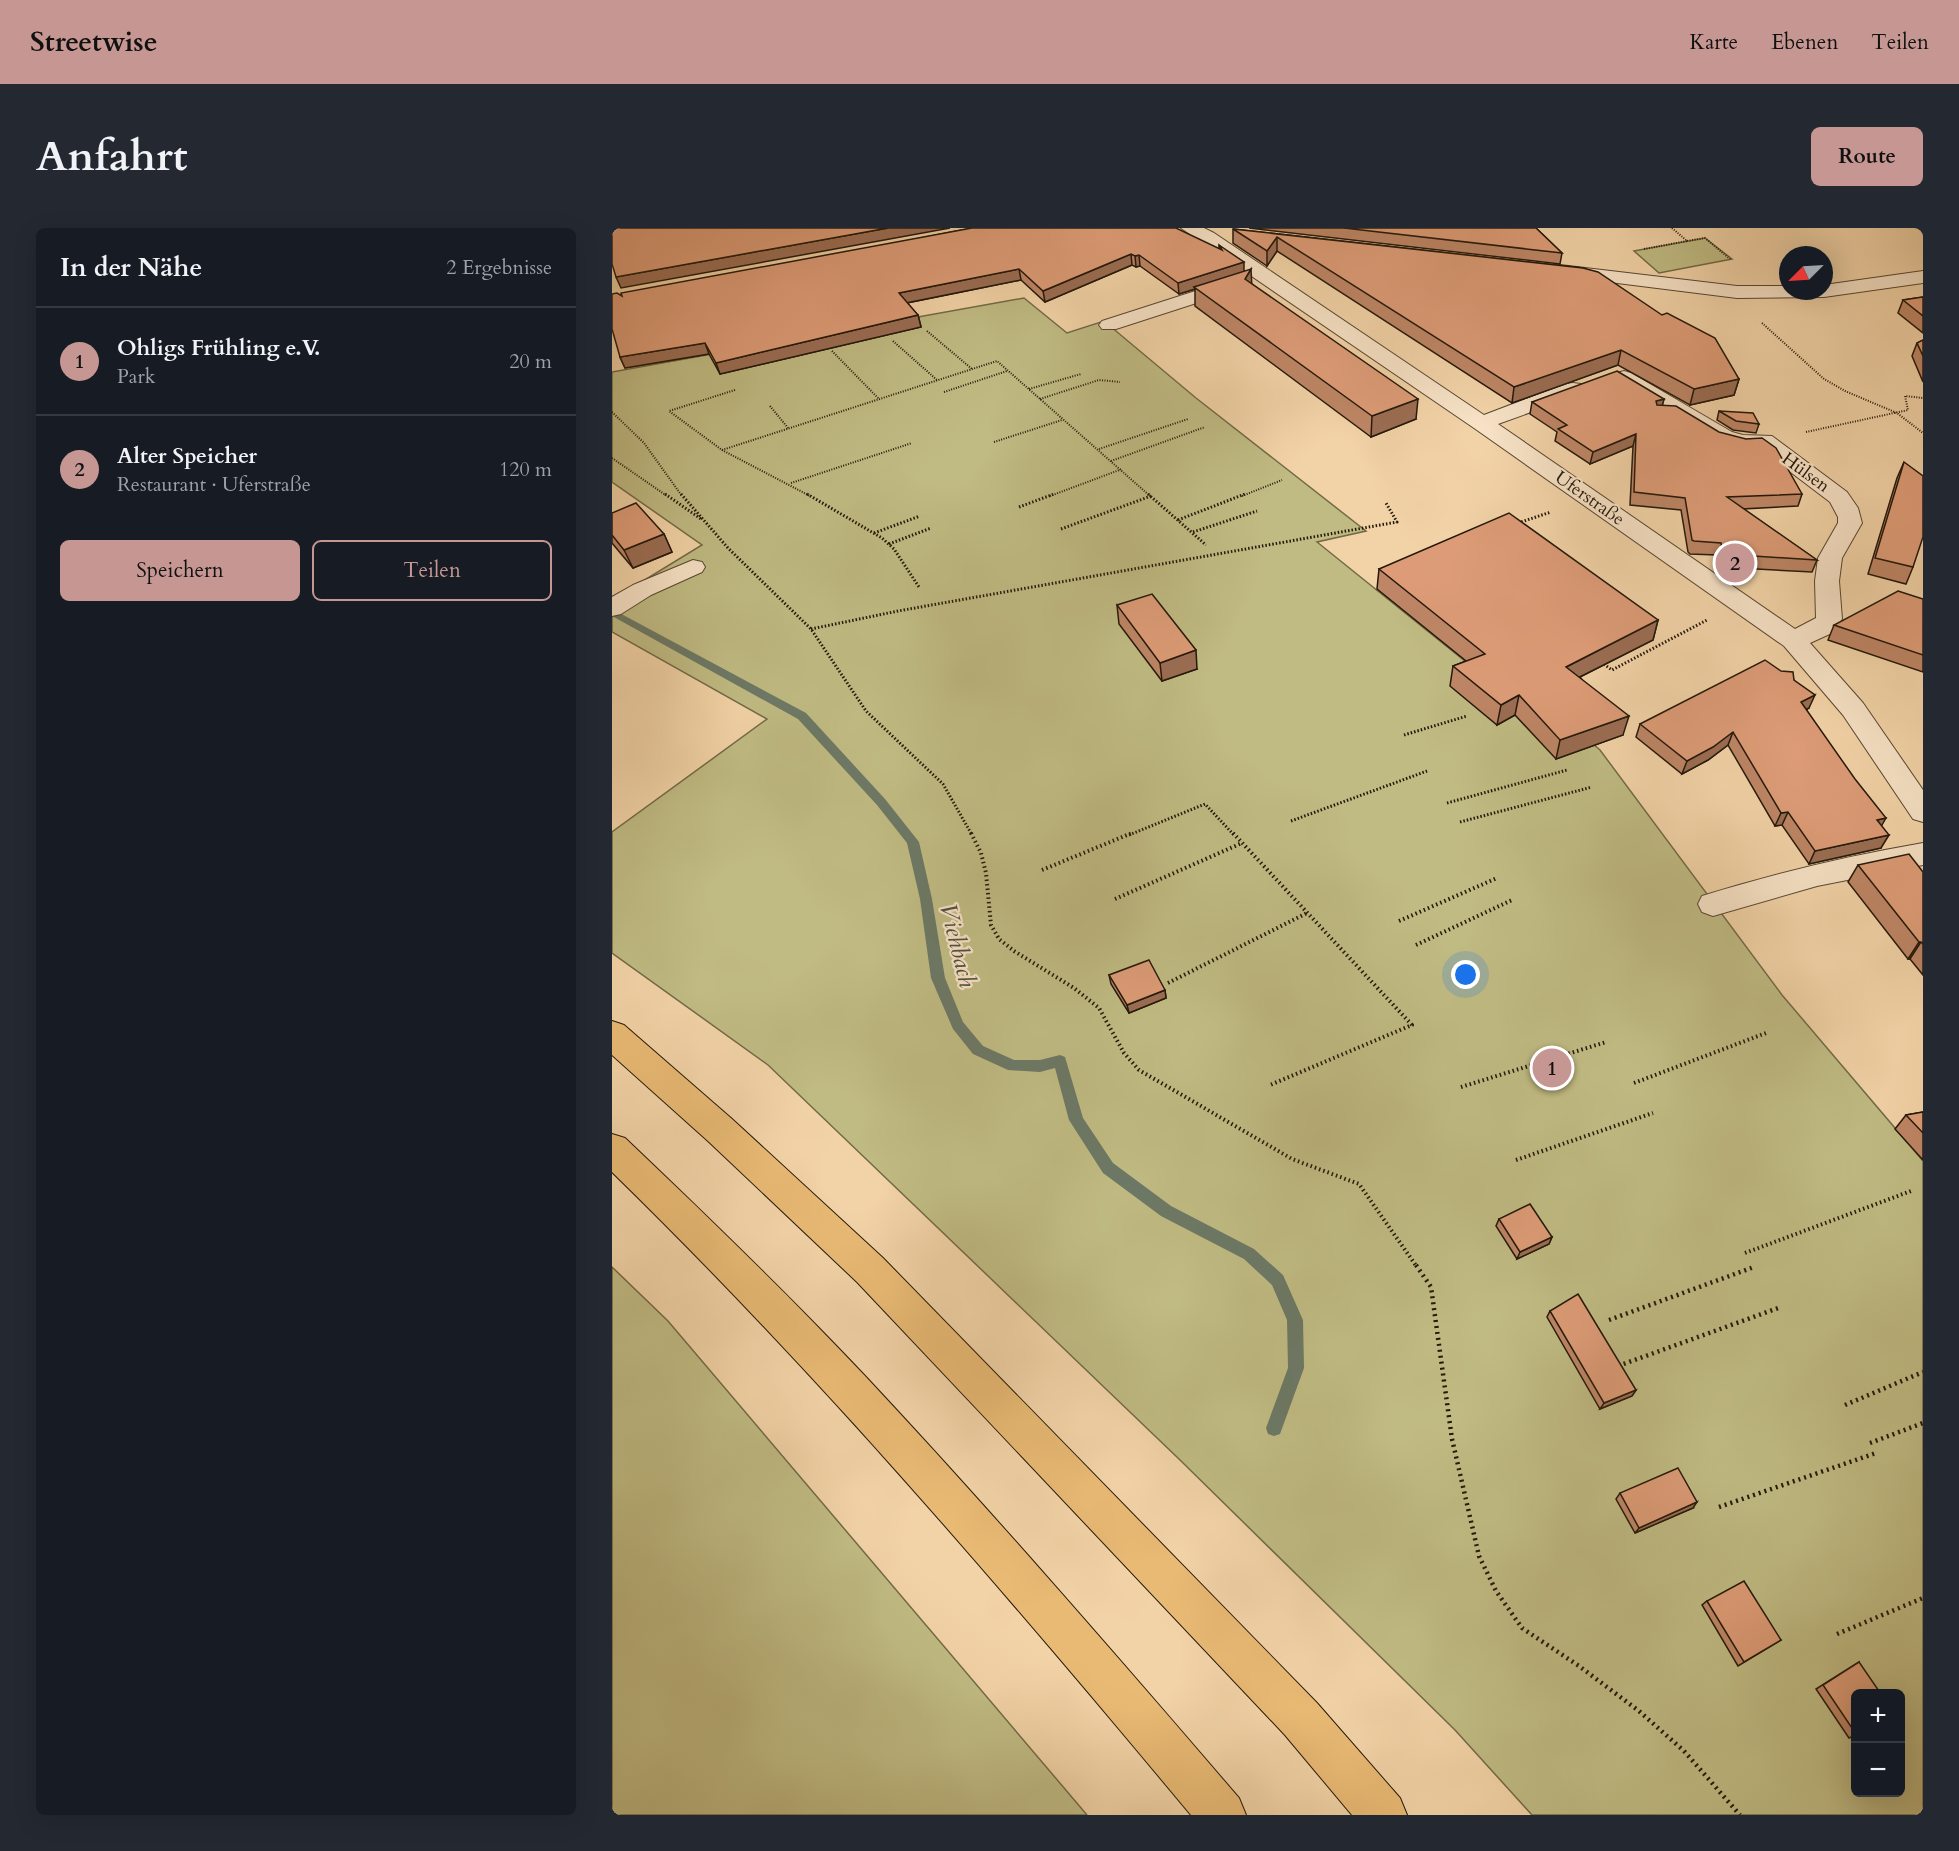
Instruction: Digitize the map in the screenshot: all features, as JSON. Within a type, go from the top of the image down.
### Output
[{"type":"highway","points":[[612,1035],[720,1130],[870,1270],[1301,1719],[1383,1815]]},
{"type":"highway","points":[[612,1149],[736,1272],[901,1445],[1082,1649],[1222,1815]]},
{"type":"street","name":"Uferstraße","points":[[1198,232],[1240,235]]},
{"type":"street","name":"Uferstraße","points":[[1198,232],[1482,423],[1793,640],[1853,708],[1923,812]]},
{"type":"street","points":[[1542,269],[1714,290],[1824,291],[1923,277]]},
{"type":"street","points":[[1109,325],[1263,276]]},
{"type":"street","name":"Hülsen","points":[[1482,423],[1617,373],[1724,437],[1743,441],[1764,441],[1839,496],[1852,518],[1851,525],[1831,553],[1827,569],[1826,594],[1829,619],[1823,627],[1793,640]]},
{"type":"street","points":[[615,606],[693,567]]},
{"type":"street","points":[[1713,904],[1797,879],[1923,854]]},
{"type":"path","points":[[1672,228],[1687,241]]},
{"type":"path","points":[[1714,290],[1766,325],[1824,379],[1845,391],[1897,413],[1923,433]]},
{"type":"path","points":[[927,331],[972,369]]},
{"type":"path","points":[[893,341],[936,380]]},
{"type":"path","points":[[832,351],[879,399]]},
{"type":"path","points":[[722,450],[997,361],[1206,544]]},
{"type":"path","points":[[944,392],[1008,370]]},
{"type":"path","points":[[1029,389],[1082,374]]},
{"type":"path","points":[[1040,399],[1099,380],[1120,382]]},
{"type":"path","points":[[735,390],[669,411],[722,450],[789,484],[874,533],[889,544],[920,586]]},
{"type":"path","points":[[1764,441],[1897,413],[1908,410],[1905,396],[1923,398]]},
{"type":"path","points":[[770,406],[789,429]]},
{"type":"path","points":[[612,412],[644,443],[678,491],[728,548],[811,629],[866,711],[943,784],[981,853],[986,873],[992,925],[999,939],[1014,951],[1074,988],[1099,1008],[1124,1053],[1139,1070],[1292,1159],[1359,1184],[1431,1287],[1452,1439],[1479,1556],[1496,1591],[1522,1628],[1579,1666],[1639,1711],[1684,1751],[1740,1815]]},
{"type":"path","points":[[1099,450],[1188,419]]},
{"type":"path","points":[[994,442],[1063,420]]},
{"type":"path","points":[[1111,461],[1205,427]]},
{"type":"path","points":[[789,484],[912,443]]},
{"type":"path","points":[[612,458],[707,523]]},
{"type":"path","points":[[1019,507],[1122,469]]},
{"type":"path","points":[[1178,520],[1282,480]]},
{"type":"path","points":[[1060,529],[1151,496]]},
{"type":"path","points":[[1513,525],[1591,499]]},
{"type":"path","points":[[811,629],[921,607],[1397,522],[1386,503]]},
{"type":"path","points":[[1193,532],[1257,511]]},
{"type":"path","points":[[874,533],[920,516]]},
{"type":"path","points":[[889,544],[931,528]]},
{"type":"path","points":[[1593,656],[1612,670],[1740,603]]},
{"type":"path","points":[[1404,735],[1467,716]]},
{"type":"path","points":[[1447,803],[1567,770]]},
{"type":"path","points":[[1291,821],[1427,771]]},
{"type":"path","points":[[1460,822],[1592,787]]},
{"type":"path","points":[[1042,870],[1205,804],[1412,1025],[1269,1085]]},
{"type":"path","points":[[1115,899],[1242,843]]},
{"type":"path","points":[[1399,921],[1497,878]]},
{"type":"path","points":[[1416,945],[1512,900]]},
{"type":"path","points":[[1168,983],[1307,913]]},
{"type":"path","points":[[1634,1083],[1766,1033]]},
{"type":"path","points":[[1461,1087],[1606,1042]]},
{"type":"path","points":[[1516,1160],[1653,1113]]},
{"type":"path","points":[[1745,1253],[1911,1191]]},
{"type":"path","points":[[1609,1320],[1754,1267]]},
{"type":"path","points":[[1609,1369],[1781,1307]]},
{"type":"path","points":[[1845,1405],[1923,1372]]},
{"type":"path","points":[[1870,1443],[1923,1423]]},
{"type":"path","points":[[1719,1507],[1876,1453]]},
{"type":"path","points":[[1837,1634],[1923,1598]]},
{"type":"shaded area","points":[[1705,238],[1732,259],[1659,273],[1634,251]]},
{"type":"shaded area","points":[[1024,298],[1067,333],[1104,321],[1196,398],[1366,531],[1317,542],[1532,715],[1577,730],[1600,750],[1782,995],[1923,1161],[1923,1815],[1532,1815],[1455,1730],[1180,1460],[768,1065],[612,953],[612,832],[767,719],[612,632],[612,616],[625,608],[612,600],[702,545],[612,482],[612,372]]},
{"type":"shaded area","points":[[612,1267],[668,1321],[1087,1815],[612,1815]]},
{"type":"building","points":[[612,228],[888,228],[616,277],[612,264]]},
{"type":"building","points":[[972,228],[1176,228],[1222,250],[1219,245],[1244,262],[1178,283],[1139,255],[1131,254],[1043,291],[1019,269],[899,293],[918,315],[716,363],[705,343],[620,357],[612,329],[612,294],[617,293],[622,296],[621,293]]},
{"type":"building","points":[[1344,228],[1536,228],[1562,253]]},
{"type":"building","points":[[1233,229],[1583,268],[1598,272],[1662,315],[1667,313],[1715,338],[1739,379],[1694,389],[1621,350],[1514,387],[1277,237],[1267,251]]},
{"type":"building","points":[[1251,269],[1245,279],[1418,399],[1372,416],[1194,287]]},
{"type":"building","points":[[1923,297],[1923,316],[1903,300]]},
{"type":"building","points":[[1923,340],[1923,356],[1917,343]]},
{"type":"building","points":[[1617,371],[1664,399],[1656,401],[1657,405],[1676,406],[1719,432],[1746,439],[1762,438],[1776,448],[1802,494],[1727,497],[1817,560],[1723,554],[1721,543],[1692,540],[1685,498],[1634,492],[1636,434],[1593,452],[1558,429],[1567,425],[1532,402]]},
{"type":"building","points":[[1719,411],[1753,413],[1759,424],[1736,421]]},
{"type":"building","points":[[1904,462],[1923,476],[1923,537],[1913,567],[1875,558]]},
{"type":"building","points":[[636,503],[664,534],[624,550],[612,535],[612,513]]},
{"type":"building","points":[[1509,513],[1658,620],[1566,667],[1629,716],[1560,740],[1519,695],[1501,705],[1453,666],[1485,654],[1379,569]]},
{"type":"building","points":[[1898,591],[1923,599],[1923,655],[1834,625]]},
{"type":"building","points":[[1152,594],[1196,650],[1160,663],[1117,605]]},
{"type":"building","points":[[1765,660],[1781,671],[1793,672],[1794,680],[1815,695],[1801,702],[1855,779],[1886,818],[1877,820],[1889,835],[1815,851],[1788,812],[1781,813],[1733,732],[1713,747],[1687,761],[1640,724]]},
{"type":"building","points":[[1909,854],[1923,872],[1923,944],[1919,942],[1858,865]]},
{"type":"building","points":[[1149,960],[1165,990],[1127,1005],[1109,975]]},
{"type":"building","points":[[1923,1112],[1923,1133],[1906,1115]]},
{"type":"building","points":[[1530,1204],[1552,1237],[1520,1252],[1499,1219]]},
{"type":"building","points":[[1578,1294],[1636,1390],[1604,1403],[1550,1311]]},
{"type":"building","points":[[1678,1468],[1697,1502],[1639,1528],[1620,1493]]},
{"type":"building","points":[[1744,1581],[1781,1640],[1744,1662],[1707,1601]]},
{"type":"building","points":[[1859,1662],[1878,1689],[1851,1689],[1851,1727],[1823,1685]]},
{"type":"waterway","name":"Viehbach","points":[[612,612],[802,716],[881,802],[913,842],[926,899],[938,978],[958,1025],[978,1050],[1013,1066],[1040,1066],[1060,1061],[1076,1120],[1108,1168],[1166,1211],[1249,1254],[1278,1280],[1295,1320],[1296,1368],[1274,1428]]},
{"type":"place","name":"Alter Speicher","points":[[1735,563]]},
{"type":"place","name":"Ohligs Frühling e.V.","points":[[1552,1068]]}]
